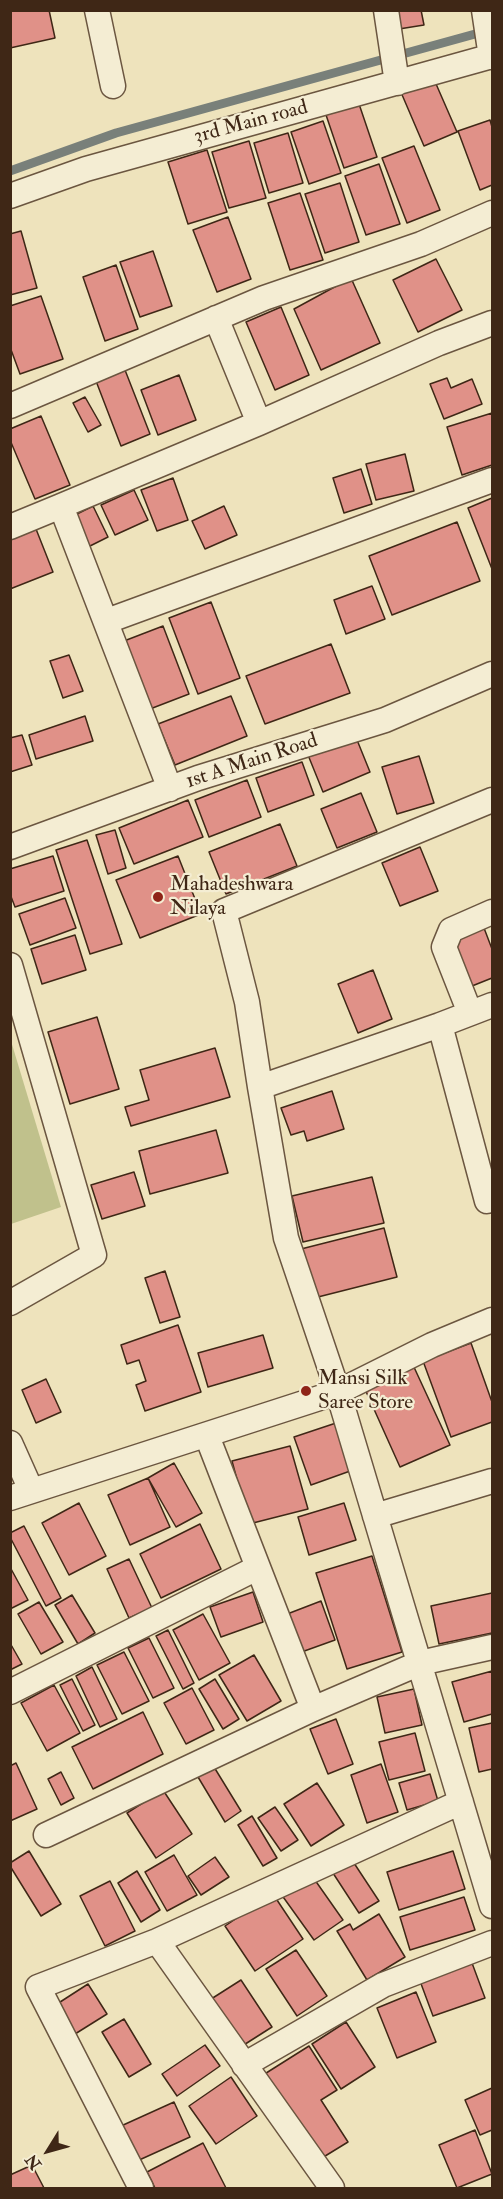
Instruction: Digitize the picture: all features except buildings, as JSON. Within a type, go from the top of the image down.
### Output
[{"type":"street","points":[[98,10],[113,86]]},
{"type":"street","points":[[386,10],[397,83]]},
{"type":"street","points":[[484,10],[492,56]]},
{"type":"street","name":"3rd Main road","points":[[10,195],[86,169],[492,56]]},
{"type":"street","points":[[10,406],[264,298],[421,244],[492,213]]},
{"type":"street","points":[[216,318],[259,423]]},
{"type":"street","points":[[10,527],[259,423],[439,343],[492,323]]},
{"type":"street","points":[[107,621],[492,480]]},
{"type":"street","points":[[61,506],[170,789]]},
{"type":"street","name":"1st A Main Road","points":[[10,847],[198,778],[386,720],[492,674]]},
{"type":"street","points":[[492,800],[224,911],[247,1002],[286,1238],[338,1392],[492,1906]]},
{"type":"street","points":[[260,1087],[481,1009],[444,947],[451,930],[492,912]]},
{"type":"street","points":[[10,965],[94,1255],[10,1303]]},
{"type":"street","points":[[440,1025],[491,1205]]},
{"type":"street","points":[[10,1443],[21,1494],[338,1392],[432,1345],[492,1320]]},
{"type":"street","points":[[207,1436],[313,1709]]},
{"type":"street","points":[[375,1516],[492,1481]]},
{"type":"street","points":[[10,1692],[257,1568]]},
{"type":"street","points":[[46,1836],[313,1709],[420,1664],[492,1647]]},
{"type":"street","points":[[141,2188],[38,1987],[157,1941],[461,1802]]},
{"type":"street","points":[[157,1941],[332,2188]]},
{"type":"street","points":[[244,2065],[383,1985],[492,1943]]},
{"type":"green space","points":[[11,1041],[61,1207],[10,1224]]},
{"type":"waterway","points":[[10,171],[116,133],[486,31]]},
{"type":"place","name":"Mahadeshwara Nilaya","points":[[158,897]]},
{"type":"place","name":"Mansi Silk Saree Store","points":[[306,1391]]}]
